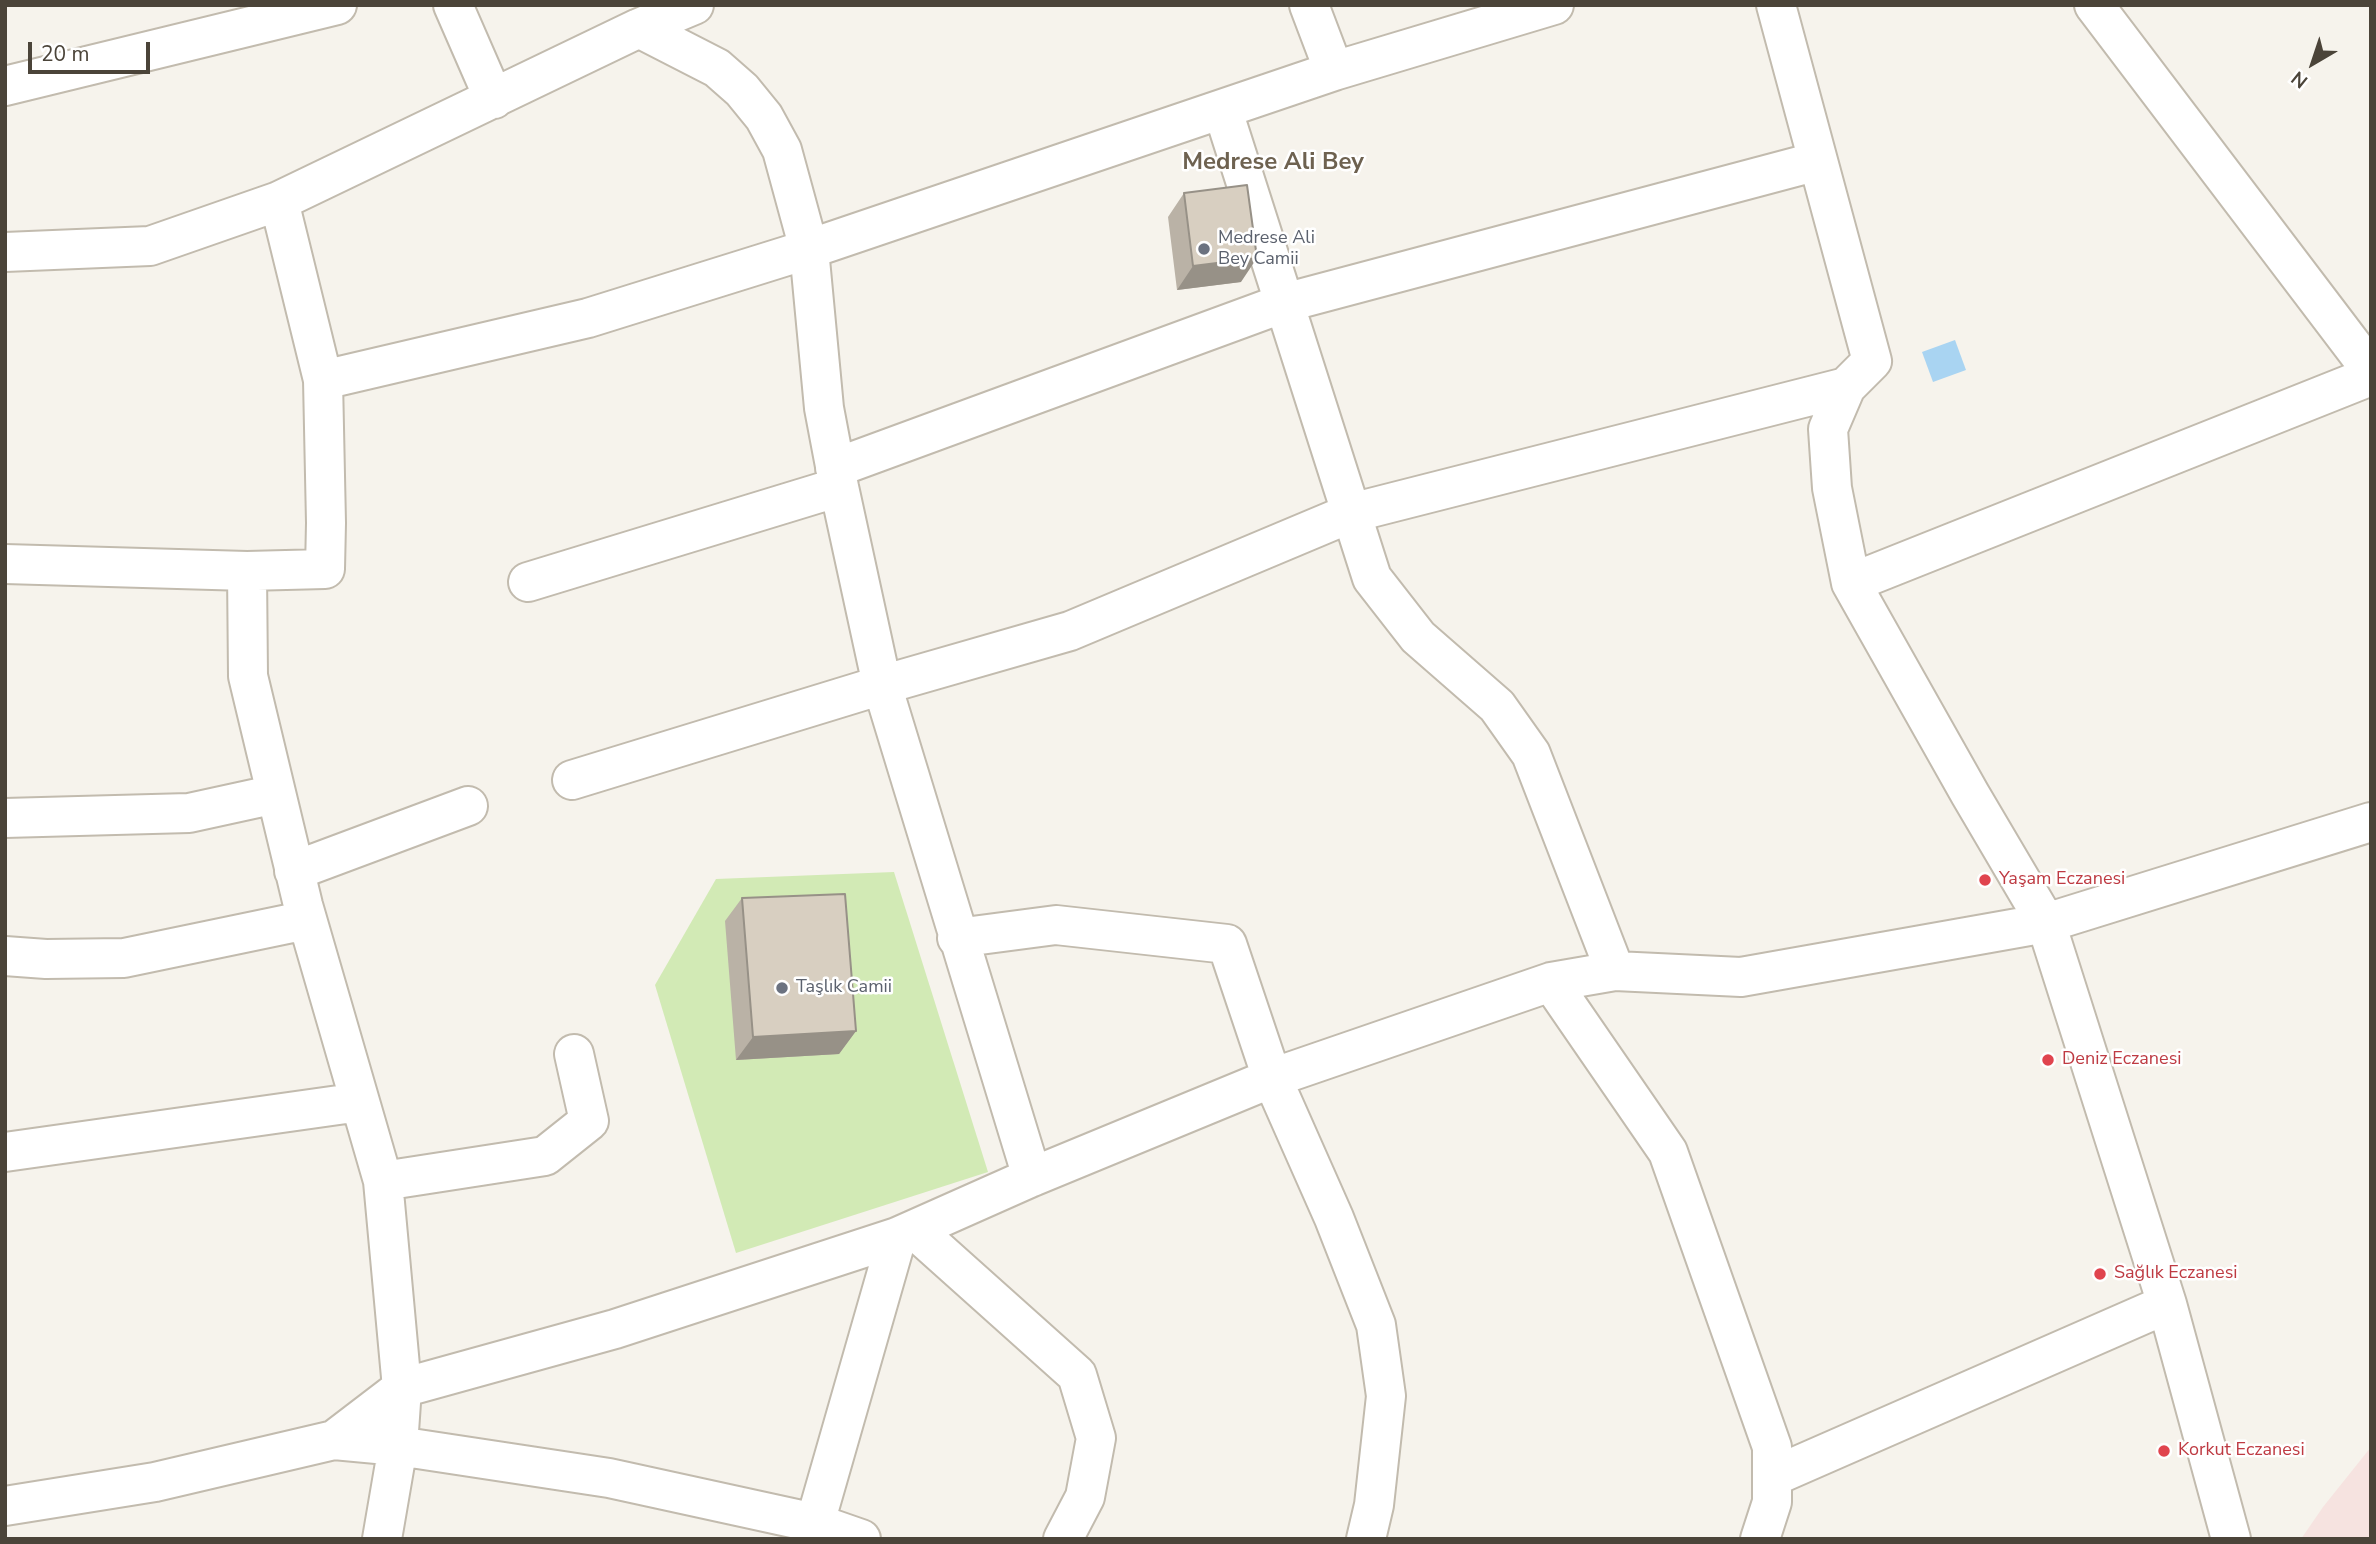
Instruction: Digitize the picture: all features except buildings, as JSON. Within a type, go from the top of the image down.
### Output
[{"type":"street","points":[[5,86],[337,5]]},
{"type":"street","points":[[453,5],[494,99]]},
{"type":"street","points":[[5,252],[150,246],[279,201],[639,28],[694,5]]},
{"type":"street","points":[[1309,5],[1334,71]]},
{"type":"street","points":[[323,380],[588,318],[809,249],[1223,111],[1334,71],[1554,5]]},
{"type":"street","points":[[1776,5],[1872,361],[1846,387],[1828,429],[1832,488],[1851,583],[2046,923],[2167,1304],[2231,1539]]},
{"type":"street","points":[[2094,5],[2371,370]]},
{"type":"street","points":[[639,28],[717,68],[742,90],[764,117],[782,150],[809,249],[824,408],[882,685],[1032,1177]]},
{"type":"street","points":[[1223,111],[1372,578],[1418,637],[1497,706],[1531,754],[1615,971]]},
{"type":"street","points":[[528,582],[837,478],[1284,303],[1818,161]]},
{"type":"street","points":[[5,564],[247,571],[324,569],[326,523],[323,380],[279,201]]},
{"type":"street","points":[[1851,583],[2371,376]]},
{"type":"street","points":[[572,780],[882,685],[1070,631],[1351,513],[1846,387]]},
{"type":"street","points":[[247,571],[248,676],[294,872],[383,1181],[402,1388],[398,1446],[382,1539]]},
{"type":"street","points":[[5,818],[189,813],[276,794]]},
{"type":"street","points":[[294,872],[468,806]]},
{"type":"street","points":[[334,1440],[402,1388],[615,1329],[906,1233],[1032,1177],[1272,1078],[1551,982],[1615,971],[1741,977],[2046,923],[2371,822]]},
{"type":"street","points":[[5,956],[46,959],[124,958],[307,920]]},
{"type":"street","points":[[957,938],[1056,925],[1227,944],[1272,1078],[1334,1218],[1376,1325],[1387,1396],[1374,1505],[1366,1539]]},
{"type":"street","points":[[1551,982],[1668,1152],[1772,1447],[1772,1502],[1760,1539]]},
{"type":"street","points":[[383,1181],[545,1156],[589,1121],[574,1054]]},
{"type":"street","points":[[5,1152],[360,1102]]},
{"type":"street","points":[[804,1527],[906,1233]]},
{"type":"street","points":[[906,1233],[1077,1375],[1096,1437],[1085,1497],[1063,1539]]},
{"type":"street","points":[[1772,1477],[2167,1304]]},
{"type":"street","points":[[5,1506],[155,1482],[334,1440],[398,1446],[609,1478],[861,1539]]},
{"type":"shaded area","points":[[2371,1447],[2371,1539],[2301,1539],[2323,1507]]},
{"type":"green space","points":[[894,872],[988,1172],[736,1253],[655,985],[716,879]]},
{"type":"water","points":[[1955,340],[1966,370],[1933,382],[1922,352]]},
{"type":"place","name":"Medrese Ali Bey Camii","points":[[1204,249]]},
{"type":"place","name":"Yaşam Eczanesi","points":[[1985,880]]},
{"type":"place","name":"Taşlık Camii","points":[[782,988]]},
{"type":"place","name":"Deniz Eczanesi","points":[[2048,1060]]},
{"type":"place","name":"Sağlık Eczanesi","points":[[2100,1274]]},
{"type":"place","name":"Korkut Eczanesi","points":[[2164,1451]]},
{"type":"district","name":"Medrese Ali Bey","points":[[1273,163]]}]
